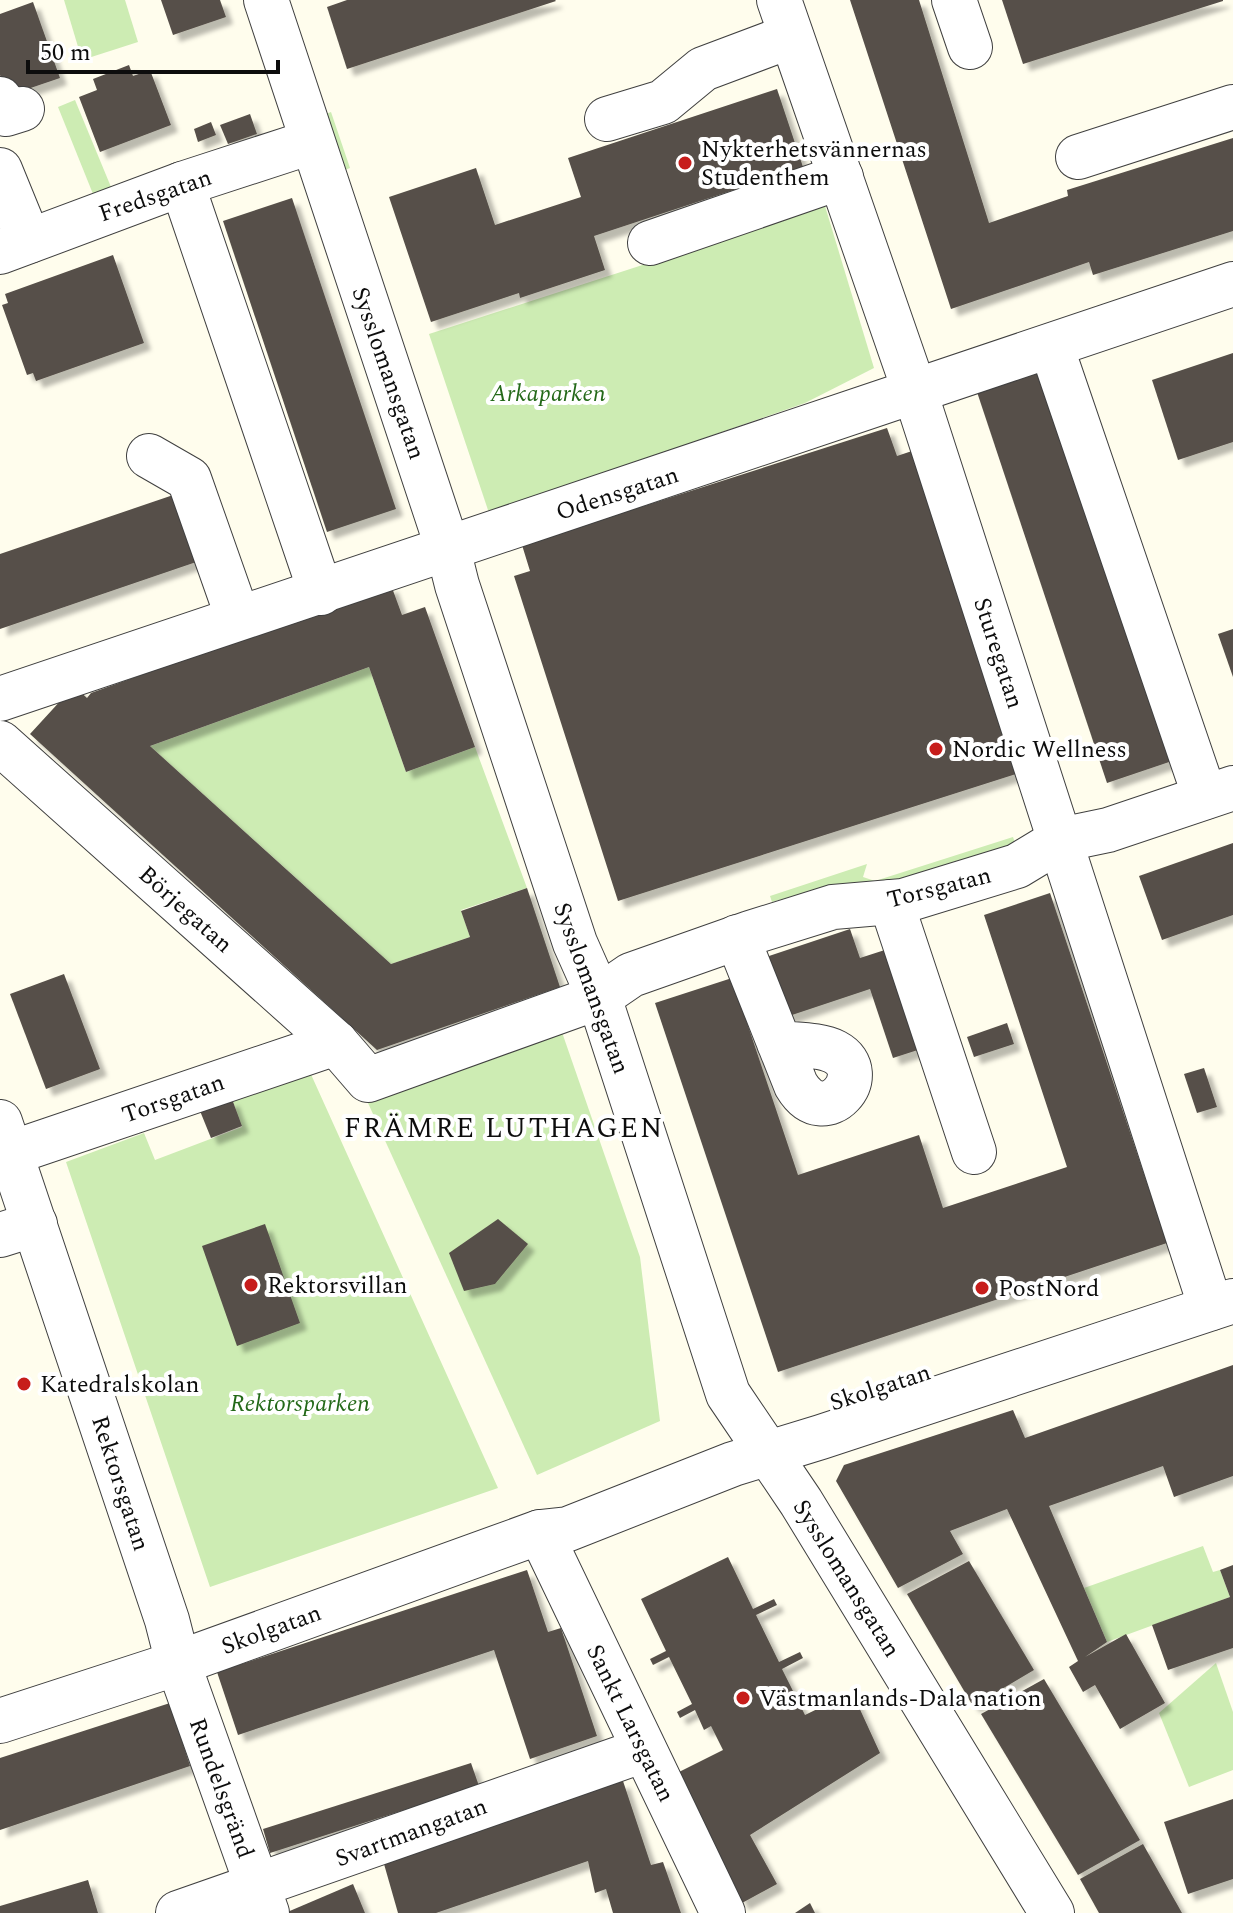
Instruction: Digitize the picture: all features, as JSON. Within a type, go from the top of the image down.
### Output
[{"type":"street","name":"Sysslomansgatan","points":[[266,0],[575,943],[599,997],[728,1394],[801,1502],[1052,1913]]},
{"type":"street","points":[[954,0],[970,47]]},
{"type":"street","points":[[607,119],[663,102],[703,69],[785,18]]},
{"type":"street","name":"Sturegatan","points":[[785,18],[915,392],[1060,840],[1220,1290]]},
{"type":"street","points":[[1078,157],[1233,107]]},
{"type":"street","name":"Fredsgatan","points":[[15,246],[182,184],[311,142]]},
{"type":"street","points":[[0,170],[15,246]]},
{"type":"street","points":[[650,243],[841,177]]},
{"type":"street","points":[[182,184],[321,593]]},
{"type":"street","name":"Odensgatan","points":[[0,699],[321,593],[483,535],[668,477],[1233,284]]},
{"type":"street","points":[[1051,346],[1219,793]]},
{"type":"street","points":[[149,456],[189,479],[238,618]]},
{"type":"street","name":"Börjegatan","points":[[0,743],[336,1043],[368,1080]]},
{"type":"street","name":"Torsgatan","points":[[368,1080],[599,997],[631,975],[737,937],[833,907],[903,901],[1017,866],[1060,840],[1108,830],[1219,793]]},
{"type":"street","points":[[891,902],[974,1152]]},
{"type":"street","points":[[737,937],[779,1043]]},
{"type":"street","name":"Torsgatan","points":[[5,1137],[336,1043]]},
{"type":"street","name":"Rektorsgatan","points":[[5,1137],[17,1229],[167,1620],[178,1663]]},
{"type":"street","name":"Skolgatan","points":[[0,1721],[178,1663],[540,1532],[568,1508],[724,1451],[761,1444],[1220,1290]]},
{"type":"street","name":"Sankt Larsgatan","points":[[540,1532],[723,1913]]},
{"type":"street","name":"Rundelsgränd","points":[[178,1663],[263,1900]]},
{"type":"street","name":"Svartmangatan","points":[[178,1913],[263,1900],[644,1750]]},
{"type":"green space","points":[[64,0],[125,0],[138,42],[82,60]]},
{"type":"green space","points":[[75,100],[111,187],[93,194],[58,107]]},
{"type":"green space","points":[[331,112],[350,168],[342,171],[323,115]]},
{"type":"green space","name":"Arkaparken","points":[[825,206],[874,368],[805,403],[489,513],[429,334]]},
{"type":"green space","points":[[369,667],[406,772],[475,747],[527,888],[461,910],[470,937],[391,964],[150,746]]},
{"type":"green space","points":[[1013,837],[1016,846],[911,882],[836,884],[772,902],[770,896],[867,864],[863,877],[875,881]]},
{"type":"green space","points":[[556,1015],[640,1257],[660,1421],[537,1475],[358,1081]]},
{"type":"green space","name":"Rektorsparken","points":[[309,1070],[498,1488],[210,1587],[66,1162],[144,1133],[155,1160],[242,1127],[232,1099]]},
{"type":"green space","points":[[1203,1546],[1213,1572],[1220,1570],[1230,1597],[1107,1642],[1084,1588]]},
{"type":"green space","points":[[1216,1663],[1233,1712],[1233,1770],[1189,1787],[1159,1713]]},
{"type":"building","points":[[161,0],[220,0],[226,17],[173,35]]},
{"type":"building","points":[[347,0],[556,1],[347,69],[327,7]]},
{"type":"building","points":[[850,0],[919,0],[989,223],[1068,196],[1067,190],[1233,138],[1233,231],[1093,275],[1089,262],[951,309]]},
{"type":"building","points":[[1002,0],[1223,0],[1223,1],[1023,64]]},
{"type":"building","points":[[33,2],[60,78],[7,96],[0,75],[0,14]]},
{"type":"building","points":[[129,65],[133,76],[150,70],[171,125],[100,152],[79,97],[97,90],[93,79]]},
{"type":"building","points":[[777,89],[803,167],[594,236],[605,270],[520,298],[519,293],[431,322],[389,197],[476,168],[495,225],[581,197],[568,158]]},
{"type":"building","points":[[250,114],[257,134],[228,144],[220,125]]},
{"type":"building","points":[[211,122],[216,135],[198,142],[194,129]]},
{"type":"building","points":[[292,198],[396,509],[327,532],[223,221]]},
{"type":"building","points":[[113,255],[144,343],[36,381],[33,373],[27,375],[2,305],[8,303],[5,294]]},
{"type":"building","points":[[1233,353],[1233,442],[1178,460],[1152,380]]},
{"type":"building","points":[[1048,369],[1178,759],[1107,783],[977,392]]},
{"type":"building","points":[[887,428],[897,456],[912,451],[1016,774],[618,901],[514,576],[530,571],[522,545]]},
{"type":"building","points":[[182,492],[205,559],[0,629],[0,554]]},
{"type":"building","points":[[391,585],[402,615],[425,607],[475,747],[406,772],[369,667],[150,746],[391,964],[470,937],[461,911],[527,888],[560,987],[377,1050],[30,734],[74,686],[87,698],[91,693]]},
{"type":"building","points":[[1233,629],[1233,677],[1218,634]]},
{"type":"building","points":[[1233,843],[1233,915],[1162,940],[1139,876]]},
{"type":"building","points":[[1050,893],[1167,1243],[778,1372],[655,1003],[732,978],[798,1175],[919,1135],[943,1208],[1067,1167],[984,915]]},
{"type":"building","points":[[850,929],[860,958],[891,948],[924,1048],[893,1058],[870,989],[786,1017],[766,957]]},
{"type":"building","points":[[64,974],[100,1069],[46,1089],[10,994]]},
{"type":"building","points":[[1007,1023],[1014,1044],[974,1057],[967,1037]]},
{"type":"building","points":[[1204,1068],[1217,1107],[1197,1113],[1184,1074]]},
{"type":"building","points":[[232,1099],[242,1126],[211,1138],[200,1111]]},
{"type":"building","points":[[498,1219],[528,1244],[495,1284],[464,1291],[449,1253]]},
{"type":"building","name":"Rektorsvillan","points":[[265,1224],[300,1323],[237,1346],[202,1246]]},
{"type":"building","points":[[1233,1365],[1233,1476],[1174,1497],[1163,1466],[1049,1506],[1107,1642],[1085,1657],[1126,1634],[1165,1703],[1120,1729],[1095,1685],[1083,1692],[1069,1667],[1078,1661],[1007,1509],[950,1531],[963,1554],[898,1588],[836,1481],[844,1465],[1013,1410],[1025,1438]]},
{"type":"building","name":"Västmanlands-Dala nation","points":[[728,1557],[753,1609],[774,1599],[777,1605],[756,1615],[779,1662],[800,1652],[803,1658],[782,1669],[805,1715],[852,1692],[880,1753],[750,1835],[777,1884],[742,1903],[673,1775],[723,1750],[711,1726],[704,1730],[695,1710],[680,1718],[677,1712],[692,1704],[669,1657],[653,1665],[650,1659],[666,1651],[641,1599]]},
{"type":"building","points":[[969,1561],[1034,1670],[973,1706],[907,1594]]},
{"type":"building","points":[[1233,1565],[1233,1648],[1168,1670],[1152,1625],[1230,1597],[1220,1570]]},
{"type":"building","points":[[527,1570],[548,1632],[561,1628],[597,1736],[530,1759],[494,1650],[238,1735],[217,1672]]},
{"type":"building","points":[[1044,1679],[1140,1840],[1078,1875],[981,1714]]},
{"type":"building","points":[[170,1703],[190,1766],[0,1830],[0,1758]]},
{"type":"building","points":[[471,1763],[479,1786],[270,1853],[263,1829]]},
{"type":"building","points":[[623,1781],[651,1865],[663,1862],[681,1913],[613,1913],[606,1889],[595,1893],[588,1861],[436,1913],[398,1913],[382,1857]]},
{"type":"building","points":[[1233,1799],[1233,1879],[1188,1894],[1164,1822]]},
{"type":"building","points":[[1143,1844],[1182,1913],[1099,1913],[1080,1879]]},
{"type":"building","points":[[88,1880],[98,1913],[0,1913],[0,1906]]},
{"type":"building","points":[[353,1884],[365,1913],[285,1913]]},
{"type":"building","points":[[810,1903],[815,1913],[795,1913]]},
{"type":"place","name":"Nykterhetsvännernas Studenthem","points":[[685,163]]},
{"type":"place","name":"Nordic Wellness","points":[[936,749]]},
{"type":"place","name":"Rektorsvillan","points":[[251,1285]]},
{"type":"place","name":"PostNord","points":[[982,1288]]},
{"type":"place","name":"Katedralskolan","points":[[24,1384]]},
{"type":"place","name":"Västmanlands-Dala nation","points":[[743,1698]]},
{"type":"district","name":"FRÄMRE LUTHAGEN","points":[[504,1127]]}]
